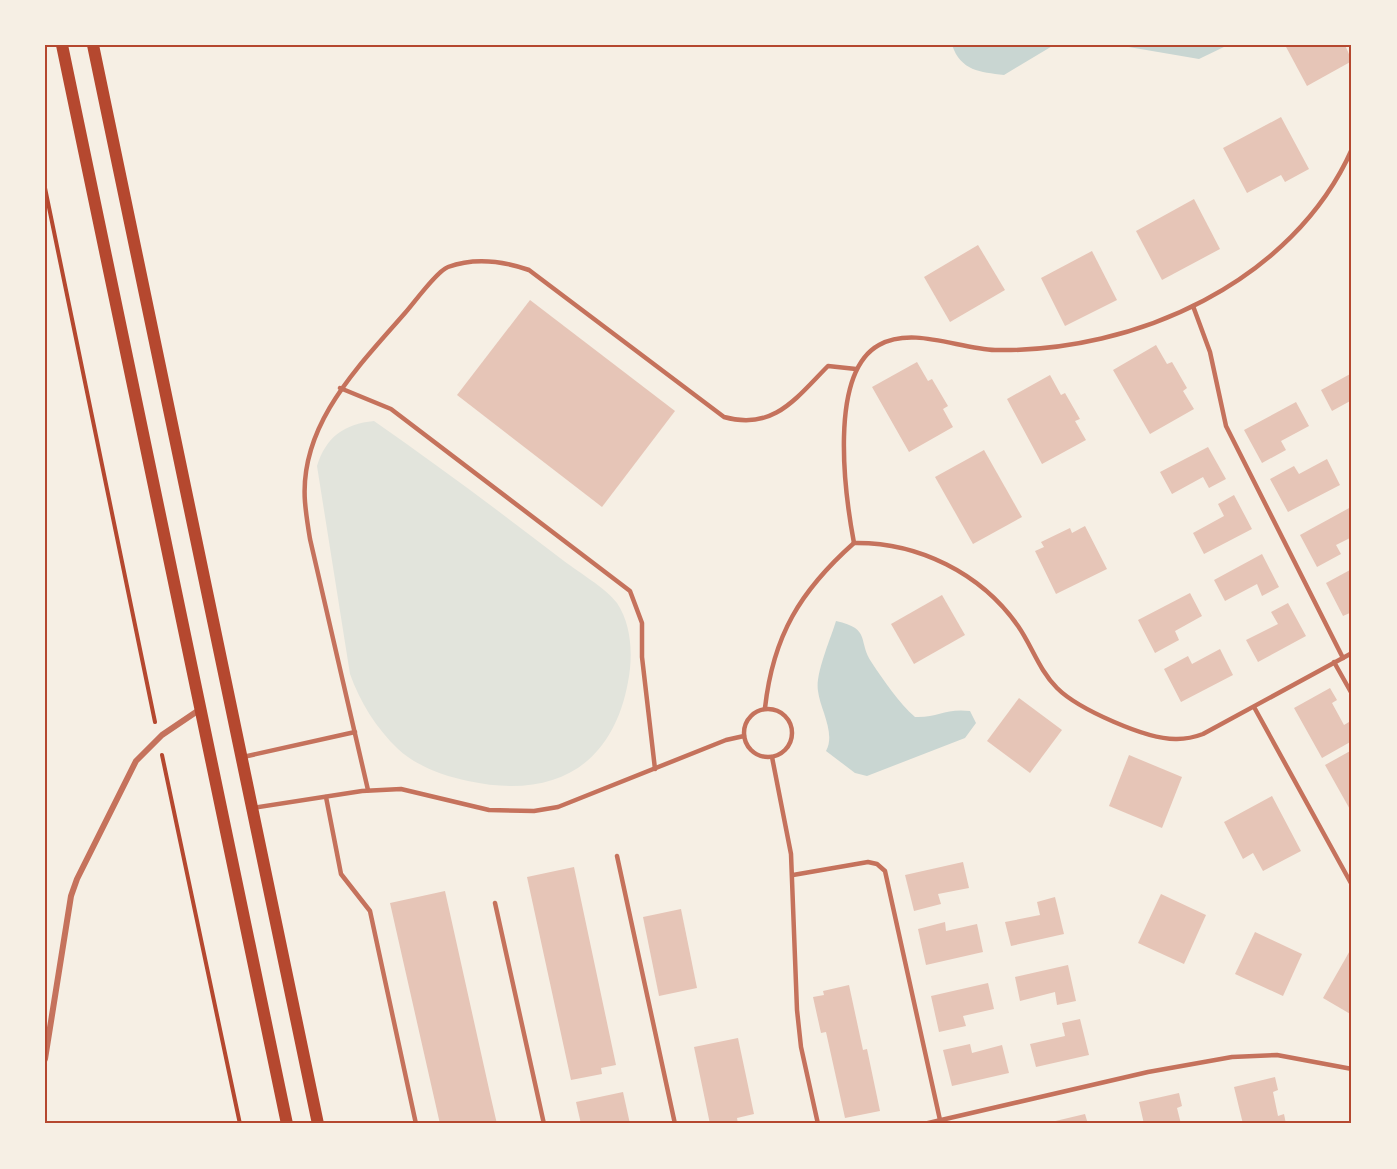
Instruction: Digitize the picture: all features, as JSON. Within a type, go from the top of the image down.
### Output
[{"type":"main road","points":[[62,45],[287,1124]]},
{"type":"main road","points":[[93,45],[318,1124]]},
{"type":"street","points":[[45,1059],[71,896],[77,879],[127,774],[159,738],[199,710]]},
{"type":"lane","points":[[854,543],[847,503],[844,454],[850,396],[856,369],[869,352],[887,341],[907,337],[994,350],[1060,345],[1138,328],[1193,306],[1236,282],[1290,239],[1332,186],[1352,149]]},
{"type":"lane","points":[[368,790],[310,539],[304,501],[307,464],[312,446],[340,388],[446,267],[475,261],[510,263],[529,270],[724,417],[737,421],[765,419],[789,404],[828,366],[856,369]]},
{"type":"lane","points":[[1193,306],[1210,352],[1226,426],[1343,658]]},
{"type":"lane","points":[[340,388],[391,410],[630,591],[642,623],[642,657],[655,769]]},
{"type":"lane","points":[[765,708],[773,658],[792,615],[817,579],[854,543],[896,545],[916,550],[969,578],[997,600],[1019,627],[1035,659],[1056,688],[1082,708],[1161,738],[1176,739],[1203,734],[1352,653]]},
{"type":"lane","points":[[1334,662],[1352,694]]},
{"type":"lane","points":[[1254,706],[1352,885]]},
{"type":"lane","points":[[765,708],[776,709],[785,715],[793,733],[787,749],[772,758],[753,753],[744,736],[748,718],[765,708]]},
{"type":"lane","points":[[240,758],[355,732]]},
{"type":"lane","points":[[251,808],[368,790],[401,789],[489,810],[534,811],[558,807],[726,740],[744,736]]},
{"type":"lane","points":[[772,758],[786,816],[793,875],[796,1010],[801,1047],[818,1124]]},
{"type":"lane","points":[[326,797],[341,874],[370,911],[416,1124]]},
{"type":"lane","points":[[617,856],[675,1124]]},
{"type":"lane","points":[[793,875],[868,862],[877,864],[885,871],[940,1120]]},
{"type":"lane","points":[[495,903],[544,1124]]},
{"type":"lane","points":[[924,1124],[1148,1072],[1232,1057],[1277,1055],[1352,1069]]},
{"type":"path","points":[[45,188],[240,1124]]},
{"type":"shaded area","points":[[952,45],[1054,45],[1004,75],[972,69],[956,54]]},
{"type":"shaded area","points":[[1117,45],[1228,45],[1199,59]]},
{"type":"shaded area","points":[[374,421],[598,585],[617,603],[626,621],[630,641],[628,682],[620,712],[608,737],[592,756],[573,771],[551,781],[526,785],[498,785],[449,776],[431,770],[405,755],[383,732],[364,704],[350,674],[317,466],[325,447],[338,434],[354,425]]},
{"type":"shaded area","points":[[836,621],[847,624],[859,632],[872,663],[898,699],[915,717],[961,710],[970,711],[976,723],[965,738],[867,776],[855,773],[826,751],[829,737],[819,698],[818,684],[821,666]]},
{"type":"building","points":[[1285,45],[1345,45],[1352,61],[1307,86]]},
{"type":"building","points":[[1281,117],[1309,169],[1285,182],[1281,175],[1247,193],[1223,148]]},
{"type":"building","points":[[1194,199],[1220,249],[1162,280],[1136,231]]},
{"type":"building","points":[[978,245],[1005,290],[950,322],[924,277]]},
{"type":"building","points":[[1092,251],[1117,300],[1065,326],[1041,278]]},
{"type":"building","points":[[530,300],[675,411],[602,507],[457,395]]},
{"type":"building","points":[[1156,345],[1167,364],[1172,362],[1187,388],[1183,391],[1194,409],[1150,434],[1113,370]]},
{"type":"building","points":[[917,362],[928,381],[932,379],[948,406],[943,409],[953,427],[909,452],[872,387]]},
{"type":"building","points":[[1352,373],[1352,400],[1332,411],[1321,390]]},
{"type":"building","points":[[1050,375],[1061,395],[1065,393],[1080,419],[1075,421],[1086,440],[1042,464],[1007,399]]},
{"type":"building","points":[[1296,402],[1309,426],[1281,441],[1286,450],[1262,463],[1244,430]]},
{"type":"building","points":[[1208,447],[1226,479],[1209,488],[1203,477],[1172,494],[1160,472]]},
{"type":"building","points":[[984,450],[1022,517],[973,544],[935,477]]},
{"type":"building","points":[[1327,459],[1340,485],[1288,512],[1270,479],[1294,466],[1299,474]]},
{"type":"building","points":[[1234,495],[1252,529],[1204,554],[1193,533],[1224,516],[1218,504]]},
{"type":"building","points":[[1351,507],[1352,537],[1336,545],[1341,554],[1317,567],[1300,535]]},
{"type":"building","points":[[1085,526],[1107,569],[1056,594],[1035,551],[1044,547],[1041,542],[1070,528],[1072,533]]},
{"type":"building","points":[[1262,554],[1279,587],[1262,596],[1257,584],[1225,601],[1214,580]]},
{"type":"building","points":[[1350,570],[1352,612],[1343,616],[1326,583]]},
{"type":"building","points":[[1190,593],[1202,616],[1175,631],[1179,640],[1155,653],[1138,620]]},
{"type":"building","points":[[942,595],[965,635],[914,664],[891,624]]},
{"type":"building","points":[[1288,603],[1306,636],[1258,662],[1246,640],[1278,624],[1271,612]]},
{"type":"building","points":[[1220,649],[1233,675],[1181,702],[1164,669],[1188,656],[1192,664]]},
{"type":"building","points":[[1330,688],[1337,700],[1332,703],[1344,725],[1349,722],[1352,728],[1352,741],[1322,758],[1294,708]]},
{"type":"building","points":[[1019,698],[1062,730],[1030,773],[987,741]]},
{"type":"building","points":[[1352,750],[1352,813],[1325,765]]},
{"type":"building","points":[[1129,755],[1182,777],[1162,828],[1109,806]]},
{"type":"building","points":[[1272,796],[1301,851],[1263,871],[1253,853],[1243,859],[1224,822]]},
{"type":"building","points":[[963,862],[969,888],[938,894],[941,904],[914,911],[905,875]]},
{"type":"building","points":[[574,867],[616,1065],[601,1068],[602,1074],[571,1080],[527,877]]},
{"type":"building","points":[[445,891],[497,1124],[440,1124],[390,903]]},
{"type":"building","points":[[1161,894],[1206,915],[1184,964],[1138,943]]},
{"type":"building","points":[[1055,897],[1064,934],[1011,946],[1005,922],[1040,915],[1037,902]]},
{"type":"building","points":[[681,909],[697,988],[659,996],[643,917]]},
{"type":"building","points":[[945,922],[946,931],[977,924],[983,952],[926,965],[918,929]]},
{"type":"building","points":[[1255,932],[1302,954],[1283,996],[1235,974]]},
{"type":"building","points":[[1352,947],[1352,1015],[1323,998]]},
{"type":"building","points":[[1068,965],[1076,1001],[1057,1005],[1055,992],[1020,1001],[1015,977]]},
{"type":"building","points":[[988,983],[994,1009],[963,1016],[966,1026],[939,1032],[931,996]]},
{"type":"building","points":[[849,985],[863,1050],[867,1049],[880,1111],[845,1118],[826,1032],[821,1033],[813,997],[824,995],[823,991]]},
{"type":"building","points":[[1080,1019],[1089,1055],[1036,1067],[1030,1044],[1065,1036],[1062,1023]]},
{"type":"building","points":[[738,1038],[754,1114],[737,1118],[738,1124],[710,1124],[694,1047]]},
{"type":"building","points":[[970,1044],[972,1053],[1002,1045],[1009,1073],[952,1086],[943,1050]]},
{"type":"building","points":[[1275,1077],[1278,1090],[1273,1092],[1278,1116],[1284,1114],[1286,1124],[1243,1124],[1234,1087]]},
{"type":"building","points":[[623,1092],[630,1124],[581,1124],[576,1102]]},
{"type":"building","points":[[1179,1093],[1182,1106],[1177,1108],[1181,1124],[1144,1124],[1139,1102]]},
{"type":"building","points":[[1085,1114],[1088,1124],[1047,1124],[1047,1123]]}]
